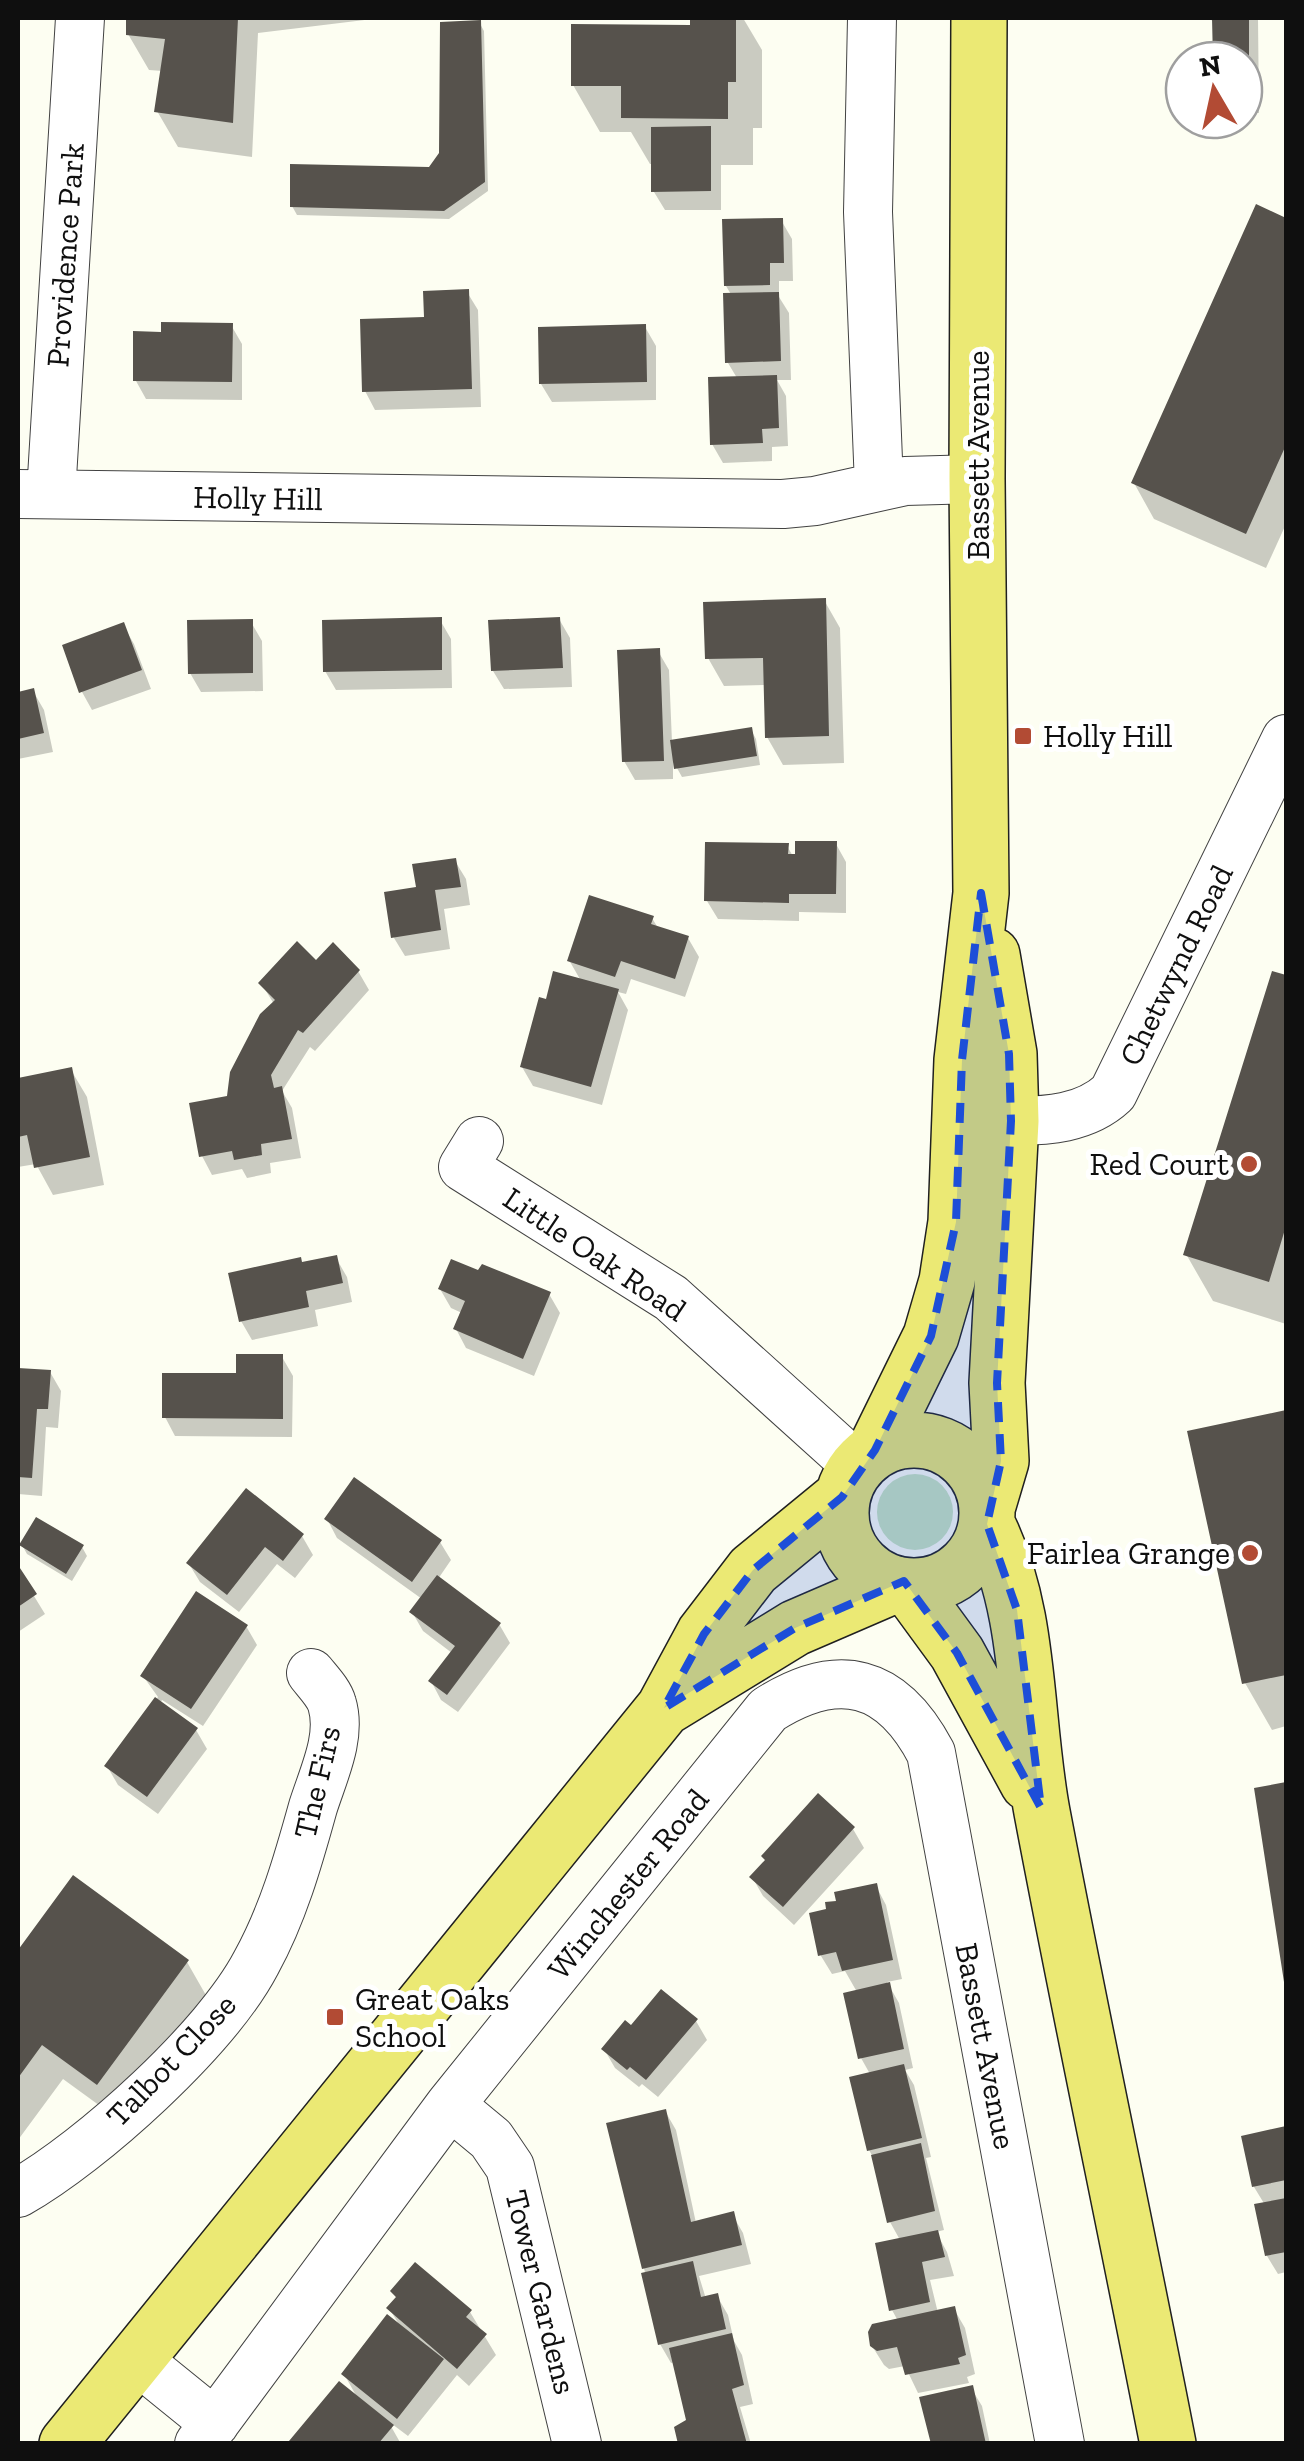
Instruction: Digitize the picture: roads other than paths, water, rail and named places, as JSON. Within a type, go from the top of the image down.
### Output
[{"type":"main road","name":"Bassett Avenue","points":[[858,1471],[931,1336],[947,1281],[956,1222],[962,1060],[982,893],[977,479],[979,18]]},
{"type":"main road","name":"Bassett Avenue","points":[[982,893],[1009,1054],[1011,1121],[997,1382],[1002,1462],[987,1514]]},
{"type":"main road","points":[[67,2444],[664,1708],[704,1634],[753,1570],[858,1471],[895,1442],[916,1439],[946,1448],[972,1466],[982,1484],[987,1514],[1005,1559],[1017,1610],[1042,1808],[1168,2444]]},
{"type":"main road","points":[[858,1471],[841,1520],[846,1542],[858,1562],[876,1576],[903,1585],[957,1654],[1042,1808]]},
{"type":"main road","points":[[664,1708],[794,1628],[903,1585],[930,1584],[951,1576],[968,1563],[981,1545],[987,1514]]},
{"type":"street","name":"Providence Park","points":[[34,494],[80,18]]},
{"type":"street","points":[[872,18],[868,212],[879,485]]},
{"type":"street","name":"Holly Hill","points":[[34,494],[783,504],[815,501],[879,485],[977,479]]},
{"type":"street","name":"Chetwynd Road","points":[[1011,1121],[1072,1116],[1092,1109],[1113,1094],[1286,739]]},
{"type":"street","name":"Little Oak Road","points":[[462,1167],[671,1298],[858,1471]]},
{"type":"street","name":"The Firs","points":[[288,1896],[336,1730],[332,1701],[311,1673]]},
{"type":"street","name":"Winchester Road","points":[[136,2359],[207,2433],[450,2105],[768,1710],[797,1691],[831,1684],[856,1685]]},
{"type":"street","name":"Bassett Avenue","points":[[856,1685],[888,1698],[902,1710],[914,1721],[931,1753],[1060,2444]]},
{"type":"street","name":"Talbot Close","points":[[18,2193],[116,2121],[179,2060],[237,1994],[256,1964],[288,1896]]},
{"type":"street","name":"Tower Gardens","points":[[450,2105],[491,2140],[510,2167],[577,2444]]},
{"type":"place","name":"Holly Hill","points":[[1023,736]]},
{"type":"place","name":"Red Court","points":[[1249,1164]]},
{"type":"place","name":"Fairlea Grange","points":[[1250,1553]]},
{"type":"place","name":"Great Oaks School","points":[[335,2017]]}]
